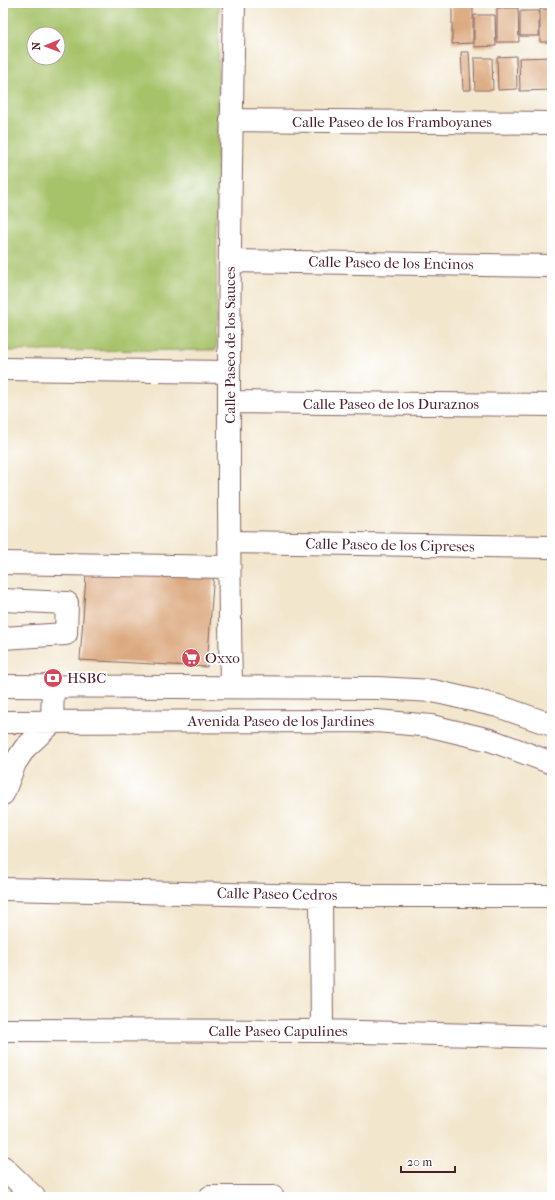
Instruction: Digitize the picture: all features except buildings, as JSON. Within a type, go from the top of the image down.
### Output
[{"type":"street","name":"Calle Paseo de los Sauces","points":[[231,686],[229,567],[229,372],[231,120],[234,3]]},
{"type":"street","name":"Calle Paseo de los Framboyanes","points":[[231,120],[552,123]]},
{"type":"street","name":"Calle Paseo de los Encinos","points":[[230,261],[552,266]]},
{"type":"street","points":[[3,369],[229,372]]},
{"type":"street","name":"Calle Paseo de los Duraznos","points":[[230,402],[552,405]]},
{"type":"street","name":"Calle Paseo de los Cipreses","points":[[229,542],[552,547]]},
{"type":"street","points":[[3,563],[229,567]]},
{"type":"street","points":[[3,600],[67,603],[66,634],[3,638]]},
{"type":"street","points":[[3,686],[231,686],[377,688],[433,692],[498,706],[552,725]]},
{"type":"street","points":[[3,794],[15,763],[25,748],[52,722],[53,686]]},
{"type":"street","name":"Avenida Paseo de los Jardines","points":[[3,722],[377,720],[431,726],[490,740],[552,764]]},
{"type":"street","name":"Calle Paseo Cedros","points":[[3,889],[321,896],[552,896]]},
{"type":"street","points":[[321,896],[322,1031]]},
{"type":"street","name":"Calle Paseo Capulines","points":[[3,1030],[322,1031],[552,1037]]},
{"type":"street","points":[[3,1167],[8,1174],[34,1197]]},
{"type":"street","points":[[210,1197],[273,1197]]},
{"type":"green space","points":[[3,3],[219,3],[216,350],[3,351]]},
{"type":"place","name":"Oxxo","points":[[191,658]]},
{"type":"place","name":"HSBC","points":[[53,678]]}]
